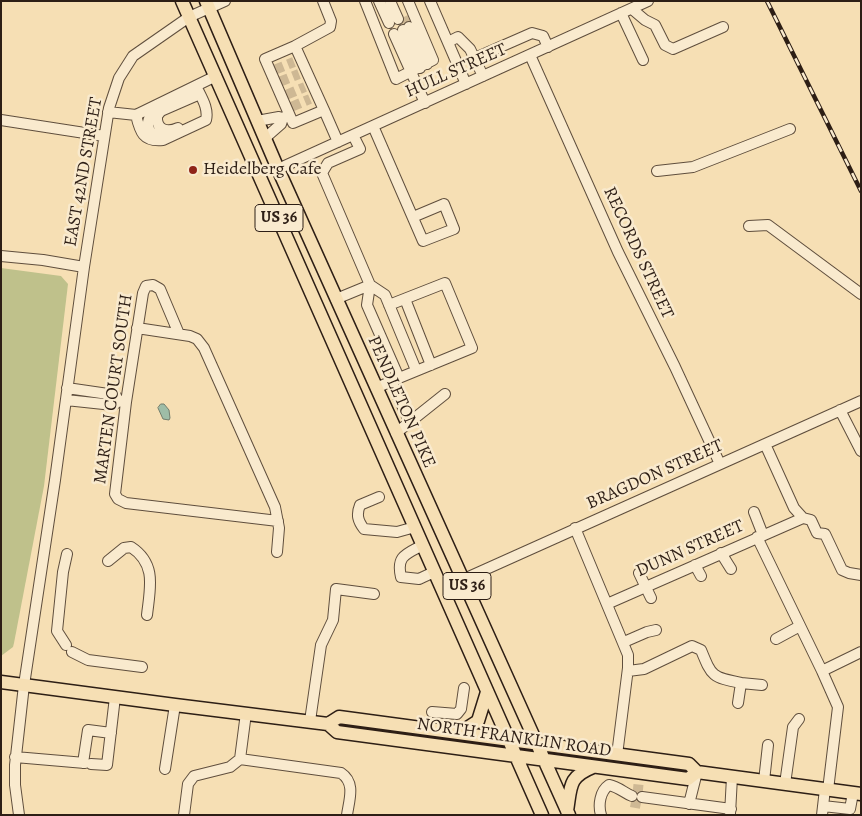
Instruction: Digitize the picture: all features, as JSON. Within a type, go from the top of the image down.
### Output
[{"type":"main road","name":"PENDLETON PIKE","points":[[182,1],[542,815]]},
{"type":"main road","name":"PENDLETON PIKE","points":[[208,5],[278,169],[568,813]]},
{"type":"main road","name":"NORTH FRANKLIN ROAD","points":[[1,682],[310,721],[328,724],[337,732],[593,767],[688,779],[697,772]]},
{"type":"main road","points":[[461,732],[480,719],[487,692]]},
{"type":"main road","name":"NORTH FRANKLIN ROAD","points":[[328,724],[339,717],[461,732],[689,764],[697,772],[857,794]]},
{"type":"main road","points":[[568,813],[570,787],[573,780],[579,773],[593,767]]},
{"type":"street","name":"EAST 42ND STREET","points":[[19,815],[15,785],[15,757],[24,685],[108,112],[119,78],[133,56],[208,5],[225,1]]},
{"type":"street","points":[[323,1],[331,21],[330,27],[295,46],[265,59],[278,82],[284,96],[287,112],[293,123],[324,110]]},
{"type":"street","points":[[379,1],[397,20]]},
{"type":"street","points":[[390,1],[397,20]]},
{"type":"street","points":[[397,1],[397,20]]},
{"type":"street","points":[[367,2],[396,79],[433,60],[408,1]]},
{"type":"street","points":[[430,1],[466,84]]},
{"type":"street","name":"HULL STREET","points":[[278,169],[645,2]]},
{"type":"street","points":[[632,9],[656,25],[665,45],[673,49],[724,27]]},
{"type":"street","points":[[621,13],[643,60]]},
{"type":"street","points":[[420,68],[402,30],[420,68],[425,103]]},
{"type":"street","points":[[475,58],[532,33],[543,36],[548,47]]},
{"type":"street","points":[[448,42],[458,37],[470,49],[483,76]]},
{"type":"street","points":[[295,46],[298,61],[308,85],[324,110],[338,142]]},
{"type":"street","name":"RECORDS STREET","points":[[530,55],[618,252],[675,367],[720,464]]},
{"type":"street","points":[[208,114],[172,131],[162,130],[158,125],[157,116],[160,111],[198,90],[216,76]]},
{"type":"street","points":[[136,115],[140,132],[148,139],[163,140],[206,120],[208,114],[198,90]]},
{"type":"street","points":[[108,112],[136,115],[198,90]]},
{"type":"street","points":[[257,121],[279,117],[287,112]]},
{"type":"street","points":[[265,138],[281,124],[287,112]]},
{"type":"street","points":[[1,120],[104,136]]},
{"type":"street","points":[[373,126],[413,217]]},
{"type":"street","points":[[657,171],[693,167],[790,129]]},
{"type":"street","points":[[353,135],[360,148],[328,163],[322,173],[370,285],[367,305],[410,423]]},
{"type":"street","points":[[749,226],[768,225],[861,294]]},
{"type":"street","points":[[1,256],[43,260],[84,267]]},
{"type":"street","points":[[376,388],[472,348],[446,283],[389,305]]},
{"type":"street","points":[[336,299],[370,285]]},
{"type":"street","points":[[370,285],[385,295],[416,370]]},
{"type":"street","name":"MARTEN COURT SOUTH","points":[[179,334],[160,289],[155,286],[146,286],[143,293],[122,401],[114,494],[118,499],[126,503],[278,521]]},
{"type":"street","points":[[405,299],[431,365]]},
{"type":"street","points":[[137,328],[196,338],[204,348],[271,498],[278,521],[277,552]]},
{"type":"street","points":[[66,400],[113,405],[122,401],[115,395],[68,388]]},
{"type":"street","points":[[396,433],[445,394]]},
{"type":"street","name":"BRAGDON STREET","points":[[464,579],[861,401]]},
{"type":"street","points":[[840,410],[861,452]]},
{"type":"street","points":[[765,444],[794,508],[803,518],[811,520],[817,533],[825,534],[842,570],[849,574],[861,575]]},
{"type":"street","points":[[379,497],[360,505],[357,513],[364,529],[397,532],[415,527]]},
{"type":"street","points":[[754,512],[760,536],[838,707],[823,811],[850,809],[857,794]]},
{"type":"street","name":"DUNN STREET","points":[[607,604],[803,518]]},
{"type":"street","points":[[575,528],[628,655],[628,671],[617,755]]},
{"type":"street","points":[[423,545],[400,560],[399,569],[401,577],[419,579],[434,572]]},
{"type":"street","points":[[108,561],[124,548],[131,547],[138,551],[148,566],[151,576],[147,615]]},
{"type":"street","points":[[721,553],[731,569]]},
{"type":"street","points":[[67,554],[63,572],[57,631],[69,649],[88,660],[142,667]]},
{"type":"street","points":[[695,565],[701,576]]},
{"type":"street","points":[[642,571],[651,598]]},
{"type":"street","points":[[310,721],[321,645],[333,620],[336,589],[374,594]]},
{"type":"street","points":[[776,639],[800,626]]},
{"type":"street","points":[[624,642],[656,630]]},
{"type":"street","points":[[628,671],[644,670],[692,646],[701,650],[710,671],[722,679],[762,685]]},
{"type":"street","points":[[822,671],[861,652]]},
{"type":"street","points":[[738,703],[741,683]]},
{"type":"street","points":[[432,712],[456,714],[461,709],[465,684]]},
{"type":"street","points":[[15,757],[106,765],[116,697]]},
{"type":"street","points":[[165,769],[175,705]]},
{"type":"street","points":[[184,815],[190,780],[196,774],[230,767],[240,759],[246,714]]},
{"type":"street","points":[[785,784],[793,727],[799,719]]},
{"type":"street","points":[[86,763],[88,730],[111,733]]},
{"type":"street","points":[[764,781],[768,745]]},
{"type":"street","points":[[240,759],[341,774],[348,780],[351,788],[347,815]]},
{"type":"street","points":[[689,804],[697,772]]},
{"type":"street","points":[[601,815],[600,802],[605,787],[609,785],[617,786],[637,796],[730,812],[732,777]]},
{"type":"green space","points":[[1,268],[61,276],[68,284],[44,486],[13,647],[1,656]]},
{"type":"shaded area","points":[[161,404],[164,404],[169,410],[169,420],[163,419],[158,408]]},
{"type":"tunnel","points":[[404,17],[409,27]]},
{"type":"tunnel","points":[[274,70],[294,62]]},
{"type":"tunnel","points":[[279,82],[299,74]]},
{"type":"tunnel","points":[[286,95],[305,87]]},
{"type":"tunnel","points":[[291,107],[310,99]]},
{"type":"tunnel","points":[[633,789],[643,790]]},
{"type":"tunnel","points":[[631,802],[641,804]]},
{"type":"railway","points":[[767,1],[861,191]]},
{"type":"place","name":"Heidelberg Cafe","points":[[193,170]]}]
